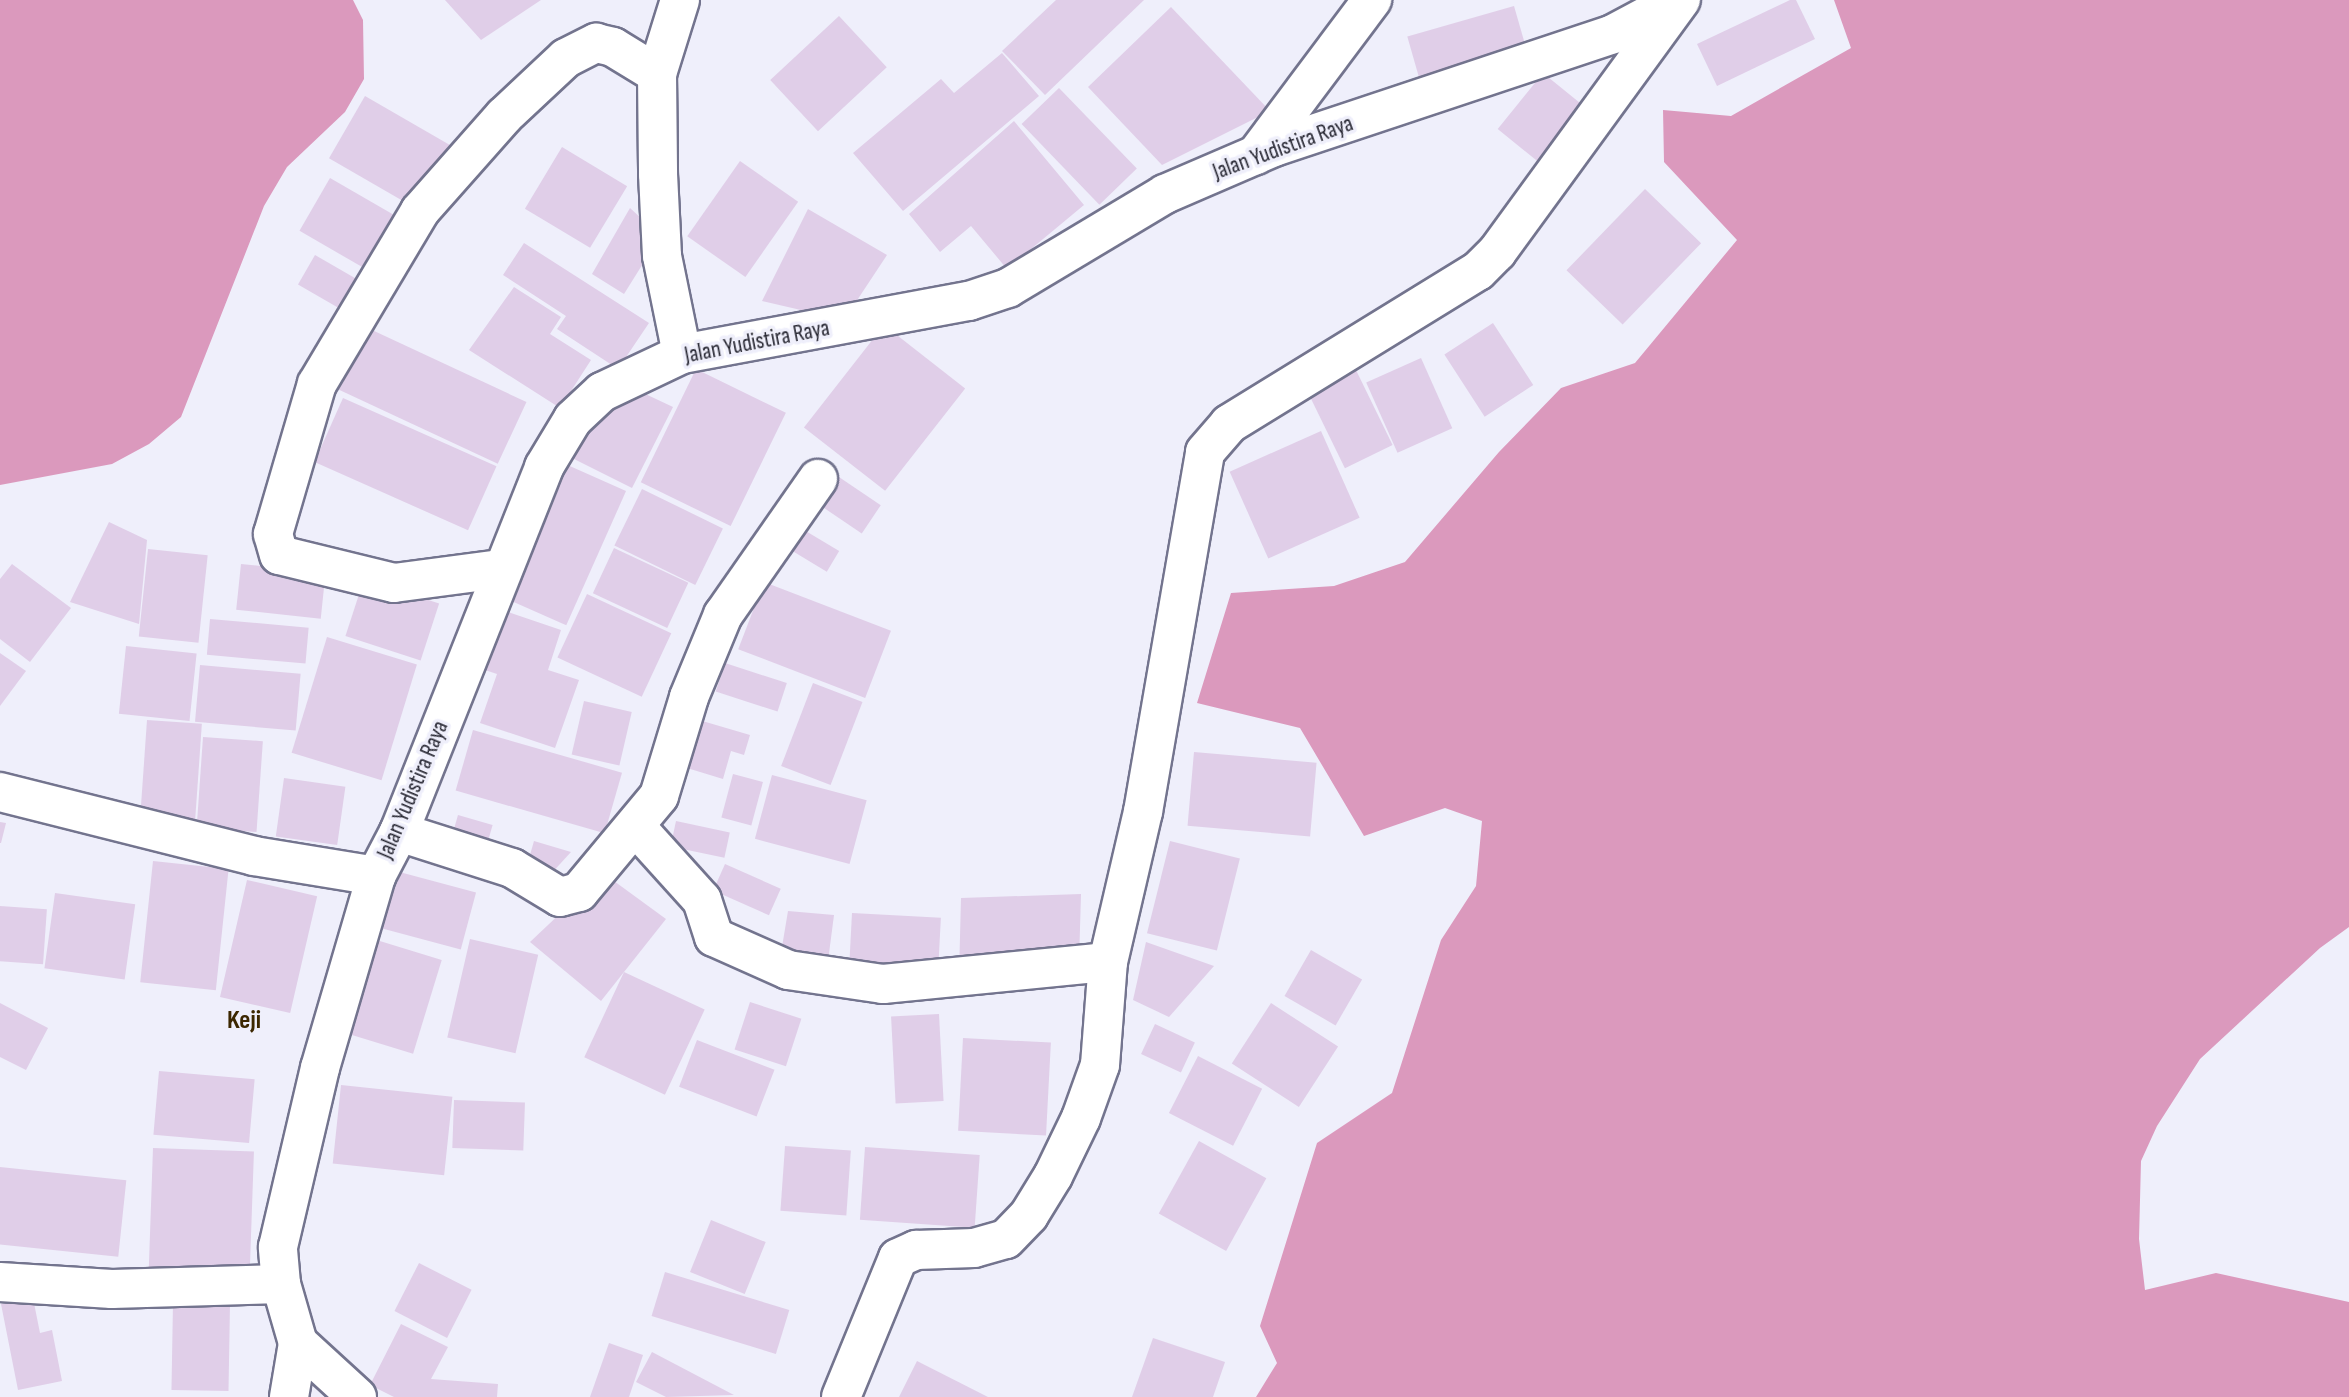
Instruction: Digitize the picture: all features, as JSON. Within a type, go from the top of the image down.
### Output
[{"type":"street","points":[[680,0],[657,74],[662,256],[682,355]]},
{"type":"street","points":[[1256,155],[1373,0]]},
{"type":"street","points":[[1614,34],[1630,0]]},
{"type":"street","points":[[841,1397],[898,1258],[916,1250],[974,1248],[1006,1239],[1028,1215],[1052,1177],[1100,1065],[1108,961],[1143,812],[1205,452],[1230,424],[1478,271],[1497,253],[1679,0]]},
{"type":"street","name":"Jalan Yudistira Raya","points":[[289,1397],[298,1343],[281,1284],[278,1247],[313,1095],[376,876],[399,832],[500,569],[544,467],[573,419],[602,392],[682,355],[990,295],[1165,194],[1256,155],[1614,34],[1679,0]]},
{"type":"street","points":[[500,569],[394,583],[279,555],[272,534],[317,384],[420,211],[503,116],[566,58],[596,43],[613,47],[657,74]]},
{"type":"street","points":[[399,832],[512,868],[560,897],[579,892],[636,827],[659,796],[689,697],[723,615],[818,479]]},
{"type":"street","points":[[0,792],[254,856],[376,876]]},
{"type":"street","points":[[636,827],[702,900],[714,937],[788,970],[883,984],[1108,961]]},
{"type":"street","points":[[0,1282],[112,1289],[281,1284]]},
{"type":"street","points":[[298,1343],[357,1397]]},
{"type":"shaded area","points":[[0,0],[353,0],[363,20],[364,79],[345,112],[287,167],[264,206],[181,417],[149,444],[112,464],[0,485]]},
{"type":"shaded area","points":[[1834,0],[2349,0],[2349,927],[2320,948],[2200,1059],[2157,1126],[2141,1161],[2139,1239],[2145,1290],[2216,1273],[2349,1302],[2349,1397],[1256,1397],[1277,1363],[1260,1326],[1317,1143],[1392,1093],[1441,940],[1476,886],[1482,821],[1445,808],[1364,836],[1300,728],[1197,703],[1231,593],[1334,586],[1405,562],[1499,452],[1561,388],[1635,363],[1737,240],[1664,162],[1663,110],[1731,116],[1851,48]]},
{"type":"building","points":[[445,0],[541,0],[481,40]]},
{"type":"building","points":[[1056,0],[1144,0],[1045,95],[1002,51]]},
{"type":"building","points":[[1790,0],[1796,0],[1815,39],[1717,86],[1697,44]]},
{"type":"building","points":[[1514,6],[1529,58],[1422,89],[1407,37]]},
{"type":"building","points":[[1171,7],[1270,111],[1162,165],[1088,87]]},
{"type":"building","points":[[839,16],[887,67],[818,131],[770,80]]},
{"type":"building","points":[[1002,53],[1039,96],[903,211],[853,153],[941,79],[954,93]]},
{"type":"building","points":[[1543,73],[1588,110],[1543,165],[1498,129]]},
{"type":"building","points":[[1059,88],[1137,169],[1099,205],[1022,124]]},
{"type":"building","points":[[365,96],[454,148],[418,210],[329,158]]},
{"type":"building","points":[[1014,121],[1084,205],[1007,269],[971,226],[940,252],[909,214]]},
{"type":"building","points":[[562,147],[627,186],[590,248],[525,209]]},
{"type":"building","points":[[740,161],[798,202],[745,277],[687,236]]},
{"type":"building","points":[[330,178],[407,222],[377,275],[300,231]]},
{"type":"building","points":[[1645,189],[1701,243],[1623,324],[1567,270]]},
{"type":"building","points":[[630,208],[643,220],[644,262],[624,294],[592,274]]},
{"type":"building","points":[[808,209],[887,255],[844,320],[762,301]]},
{"type":"building","points":[[524,243],[649,323],[618,369],[557,329],[566,316],[503,275]]},
{"type":"building","points":[[315,255],[368,286],[351,315],[298,284]]},
{"type":"building","points":[[514,287],[561,317],[550,334],[591,360],[560,408],[469,350]]},
{"type":"building","points":[[357,323],[526,402],[498,464],[328,385]]},
{"type":"building","points":[[1493,323],[1533,385],[1485,417],[1444,355]]},
{"type":"building","points":[[884,325],[965,388],[885,491],[804,427]]},
{"type":"building","points":[[1421,358],[1452,428],[1398,453],[1366,382]]},
{"type":"building","points":[[1354,366],[1393,445],[1345,468],[1306,389]]},
{"type":"building","points":[[696,369],[786,413],[731,526],[641,482]]},
{"type":"building","points":[[639,391],[673,407],[632,488],[564,454],[583,418]]},
{"type":"building","points":[[343,398],[496,466],[468,530],[315,462]]},
{"type":"building","points":[[1321,431],[1360,518],[1268,558],[1230,472]]},
{"type":"building","points":[[563,463],[626,491],[566,625],[503,597]]},
{"type":"building","points":[[836,475],[881,505],[862,533],[817,503]]},
{"type":"building","points":[[642,489],[723,528],[695,585],[614,546]]},
{"type":"building","points":[[109,522],[147,540],[139,624],[70,602]]},
{"type":"building","points":[[804,530],[839,551],[827,572],[792,551]]},
{"type":"building","points":[[614,548],[688,583],[667,628],[593,593]]},
{"type":"building","points":[[148,549],[208,555],[198,643],[139,637]]},
{"type":"building","points":[[12,564],[71,608],[30,662],[0,639],[0,579]]},
{"type":"building","points":[[241,564],[326,573],[321,619],[236,610]]},
{"type":"building","points":[[364,579],[439,603],[421,660],[345,636]]},
{"type":"building","points":[[764,582],[891,631],[865,698],[738,649]]},
{"type":"building","points":[[587,594],[671,633],[642,697],[557,657]]},
{"type":"building","points":[[496,608],[561,630],[548,670],[579,680],[555,748],[480,723],[497,674],[476,667]]},
{"type":"building","points":[[210,619],[309,628],[305,663],[207,655]]},
{"type":"building","points":[[327,637],[417,664],[382,780],[292,753]]},
{"type":"building","points":[[126,646],[197,653],[190,721],[119,714]]},
{"type":"building","points":[[0,653],[26,671],[0,706]]},
{"type":"building","points":[[725,663],[787,683],[778,712],[716,692]]},
{"type":"building","points":[[200,665],[301,674],[296,731],[195,722]]},
{"type":"building","points":[[813,683],[862,702],[831,785],[781,766]]},
{"type":"building","points":[[584,701],[632,712],[619,766],[572,755]]},
{"type":"building","points":[[147,720],[202,724],[195,821],[140,817]]},
{"type":"building","points":[[699,720],[750,735],[744,755],[731,751],[723,779],[687,768]]},
{"type":"building","points":[[473,730],[622,773],[605,833],[456,791]]},
{"type":"building","points":[[203,737],[263,741],[257,832],[197,828]]},
{"type":"building","points":[[1194,752],[1317,763],[1310,836],[1188,826]]},
{"type":"building","points":[[733,774],[763,782],[751,825],[721,817]]},
{"type":"building","points":[[772,775],[867,800],[850,864],[755,839]]},
{"type":"building","points":[[284,778],[345,787],[337,845],[276,836]]},
{"type":"building","points":[[458,815],[493,825],[485,852],[450,842]]},
{"type":"building","points":[[676,821],[730,832],[724,858],[671,846]]},
{"type":"building","points":[[0,822],[6,823],[1,843],[0,843]]},
{"type":"building","points":[[534,841],[571,852],[549,876],[526,869]]},
{"type":"building","points":[[1170,841],[1240,858],[1217,951],[1147,933]]},
{"type":"building","points":[[153,861],[229,869],[216,990],[140,982]]},
{"type":"building","points":[[725,864],[781,889],[769,915],[713,890]]},
{"type":"building","points":[[392,870],[476,893],[461,950],[377,927]]},
{"type":"building","points":[[603,873],[666,919],[601,1001],[530,942]]},
{"type":"building","points":[[247,880],[317,896],[290,1013],[220,997]]},
{"type":"building","points":[[55,893],[135,904],[125,980],[44,968]]},
{"type":"building","points":[[1081,894],[1079,962],[959,976],[961,898]]},
{"type":"building","points":[[0,906],[47,909],[43,964],[0,961]]},
{"type":"building","points":[[788,911],[834,915],[828,961],[782,947]]},
{"type":"building","points":[[852,913],[941,918],[938,973],[849,968]]},
{"type":"building","points":[[370,938],[442,960],[413,1054],[341,1032]]},
{"type":"building","points":[[470,939],[538,955],[515,1053],[447,1037]]},
{"type":"building","points":[[1146,942],[1214,966],[1169,1017],[1133,1000]]},
{"type":"building","points":[[1311,950],[1362,980],[1336,1025],[1284,996]]},
{"type":"building","points":[[624,972],[705,1010],[665,1095],[584,1057]]},
{"type":"building","points":[[750,1002],[801,1019],[786,1066],[735,1050]]},
{"type":"building","points":[[0,1003],[48,1028],[26,1070],[0,1057]]},
{"type":"building","points":[[1271,1003],[1338,1047],[1299,1107],[1232,1063]]},
{"type":"building","points":[[939,1014],[944,1101],[896,1103],[891,1017]]},
{"type":"building","points":[[1155,1024],[1195,1043],[1181,1073],[1141,1054]]},
{"type":"building","points":[[963,1038],[1051,1043],[1046,1135],[958,1131]]},
{"type":"building","points":[[697,1040],[774,1070],[757,1116],[679,1087]]},
{"type":"building","points":[[1198,1056],[1262,1089],[1233,1146],[1169,1113]]},
{"type":"building","points":[[159,1071],[255,1079],[249,1143],[153,1135]]},
{"type":"building","points":[[341,1085],[452,1097],[444,1175],[333,1164]]},
{"type":"building","points":[[454,1100],[525,1102],[523,1150],[452,1148]]},
{"type":"building","points":[[1199,1141],[1266,1178],[1226,1251],[1159,1214]]},
{"type":"building","points":[[785,1146],[851,1151],[846,1215],[780,1211]]},
{"type":"building","points":[[865,1147],[980,1155],[975,1228],[860,1220]]},
{"type":"building","points":[[153,1148],[254,1152],[250,1270],[149,1267]]},
{"type":"building","points":[[0,1167],[126,1180],[118,1257],[0,1244]]},
{"type":"building","points":[[711,1220],[766,1242],[745,1294],[690,1272]]},
{"type":"building","points":[[419,1263],[472,1290],[447,1338],[394,1311]]},
{"type":"building","points":[[665,1272],[789,1310],[776,1354],[652,1316]]},
{"type":"building","points":[[33,1298],[40,1333],[52,1330],[62,1381],[18,1390],[1,1304]]},
{"type":"building","points":[[173,1303],[230,1304],[228,1391],[171,1390]]},
{"type":"building","points":[[401,1324],[448,1347],[431,1379],[498,1384],[497,1397],[394,1397],[370,1385]]},
{"type":"building","points":[[1153,1338],[1225,1362],[1213,1397],[1132,1397]]},
{"type":"building","points":[[609,1343],[643,1355],[629,1397],[590,1397]]},
{"type":"building","points":[[652,1352],[734,1395],[666,1397],[636,1382]]},
{"type":"building","points":[[917,1361],[988,1397],[899,1397]]},
{"type":"district","name":"Keji","points":[[244,1021]]}]
